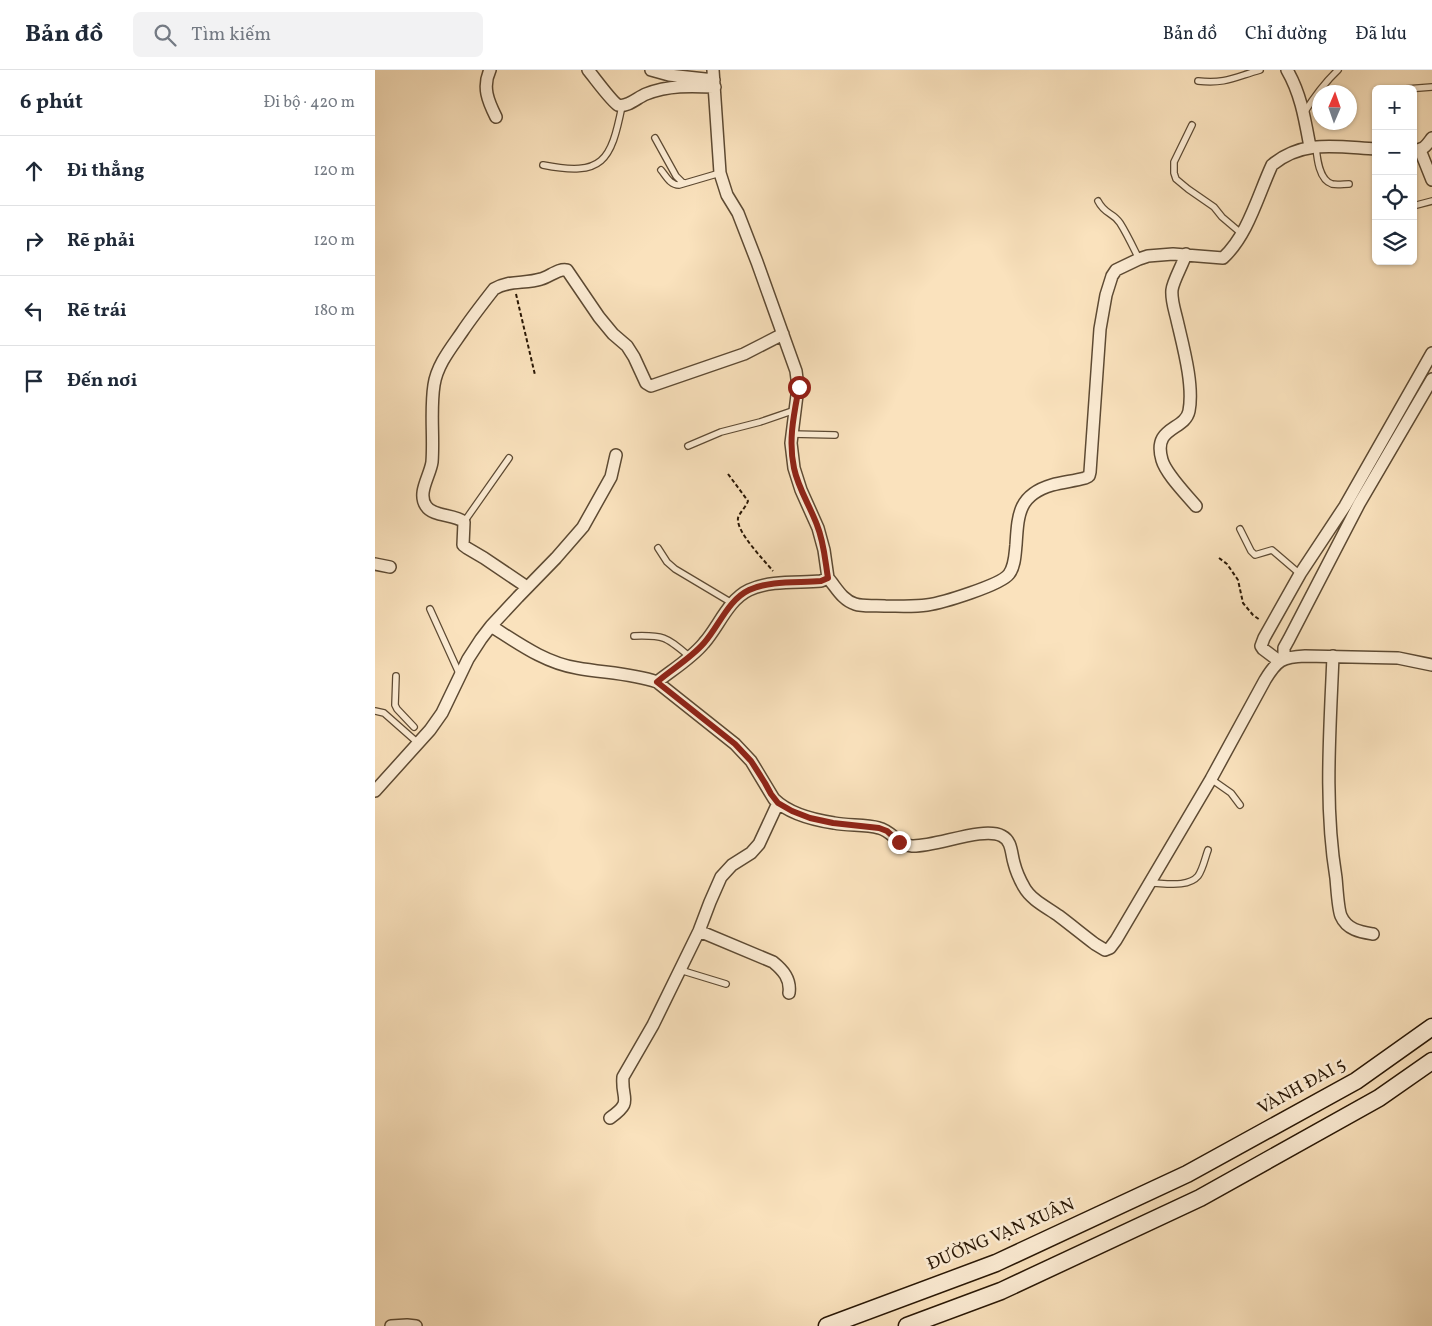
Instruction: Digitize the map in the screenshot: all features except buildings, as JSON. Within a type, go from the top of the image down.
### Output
[{"type":"main road","name":"VÀNH ĐAI 5","points":[[1187,1174],[1355,1081],[1432,1027]]},
{"type":"main road","points":[[907,1326],[1001,1290],[1200,1198],[1379,1098],[1432,1061]]},
{"type":"main road","name":"ĐƯỜNG VẠN XUÂN","points":[[827,1326],[996,1263],[1187,1174]]},
{"type":"street","points":[[490,70],[485,88],[489,104],[496,117]]},
{"type":"street","points":[[588,70],[614,102],[622,106],[656,90],[714,79]]},
{"type":"street","points":[[651,70],[714,79]]},
{"type":"street","points":[[1287,70],[1298,95],[1313,147]]},
{"type":"street","points":[[714,79],[720,172],[727,195],[737,213],[757,262],[796,371],[799,387],[791,434],[794,468],[801,490],[818,528],[824,550],[828,578],[837,591],[853,604],[911,606],[935,603],[1002,581],[1008,575],[1013,563],[1018,518],[1020,509],[1025,501],[1046,487],[1085,478],[1091,472],[1101,330],[1109,282],[1116,270],[1139,259],[1157,255],[1187,254],[1223,258],[1230,252],[1242,234],[1272,165],[1290,153],[1313,147],[1372,149]]},
{"type":"street","points":[[1432,138],[1425,147],[1417,150],[1432,180]]},
{"type":"street","points":[[1187,254],[1172,290],[1173,304],[1189,378],[1189,410],[1187,417],[1163,437],[1160,451],[1161,460],[1166,470],[1196,506]]},
{"type":"street","points":[[527,587],[463,545],[464,522],[428,509],[423,497],[431,463],[434,385],[439,369],[446,354],[494,288],[513,282],[542,279],[562,270],[567,270],[599,317],[613,334],[627,346],[639,366],[646,383],[651,386],[744,354],[783,334]]},
{"type":"street","points":[[1432,353],[1345,506],[1300,574],[1270,626],[1261,646],[1279,659],[1305,656],[1398,658],[1432,665]]},
{"type":"street","points":[[491,626],[547,660],[577,668],[623,674],[657,682],[735,744],[751,761],[778,803],[792,811],[810,818],[833,823],[879,828],[887,831],[906,846],[930,845],[983,834],[1003,836],[1008,841],[1014,863],[1027,892],[1105,950],[1110,948],[1211,779],[1265,680],[1279,659],[1359,504],[1432,379]]},
{"type":"street","points":[[375,791],[442,713],[460,675],[491,626],[583,527],[611,477],[616,456]]},
{"type":"street","points":[[375,564],[390,567]]},
{"type":"street","points":[[657,682],[690,657],[704,643],[732,604],[742,594],[769,584],[821,581],[828,578]]},
{"type":"street","points":[[1333,656],[1329,765],[1331,848],[1341,916],[1348,926],[1359,932],[1373,934]]},
{"type":"street","points":[[611,1118],[621,1111],[625,1105],[623,1077],[653,1025],[680,970],[699,931],[721,877],[732,865],[751,853],[759,844],[778,803]]},
{"type":"street","points":[[699,931],[773,962],[781,968],[788,979],[789,993]]},
{"type":"street","points":[[391,1326],[416,1326]]},
{"type":"lane","points":[[1198,81],[1230,80],[1260,70]]},
{"type":"lane","points":[[1304,113],[1318,90],[1338,70]]},
{"type":"lane","points":[[1417,88],[1432,87]]},
{"type":"lane","points":[[543,165],[559,168],[581,168],[592,167],[600,162],[608,153],[614,139],[622,106]]},
{"type":"lane","points":[[1192,125],[1174,162],[1176,179],[1188,190],[1214,207],[1222,217],[1242,234]]},
{"type":"lane","points":[[655,138],[676,176],[683,184]]},
{"type":"lane","points":[[1313,147],[1318,165],[1328,182],[1333,184],[1349,184]]},
{"type":"lane","points":[[661,170],[671,183],[675,185],[720,172]]},
{"type":"lane","points":[[1098,201],[1102,208],[1119,222],[1139,259]]},
{"type":"lane","points":[[1417,205],[1432,201]]},
{"type":"lane","points":[[689,446],[721,432],[760,422],[795,410]]},
{"type":"lane","points":[[791,434],[835,435]]},
{"type":"lane","points":[[464,522],[509,458]]},
{"type":"lane","points":[[1240,529],[1255,555],[1272,550],[1300,574]]},
{"type":"lane","points":[[659,548],[667,562],[675,569],[732,604]]},
{"type":"lane","points":[[430,610],[460,675]]},
{"type":"lane","points":[[634,636],[653,635],[666,638],[690,657]]},
{"type":"lane","points":[[395,676],[395,705],[414,727]]},
{"type":"lane","points":[[375,711],[385,713],[421,738]]},
{"type":"lane","points":[[1211,779],[1231,793],[1240,805]]},
{"type":"lane","points":[[1150,883],[1181,884],[1197,878],[1208,850]]},
{"type":"lane","points":[[680,970],[726,984]]},
{"type":"path","points":[[513,282],[535,375]]},
{"type":"path","points":[[728,474],[748,501],[739,518],[738,525],[782,583]]},
{"type":"path","points":[[1219,558],[1227,564],[1238,580],[1243,603],[1253,615],[1270,626]]},
{"type":"route","points":[[799,387],[791,434],[794,468],[801,490],[818,528],[824,550],[828,578],[821,581],[769,584],[742,594],[732,604],[704,643],[690,657],[657,682],[735,744],[751,761],[778,803],[810,818],[833,823],[879,828],[887,831],[899,842]]}]
